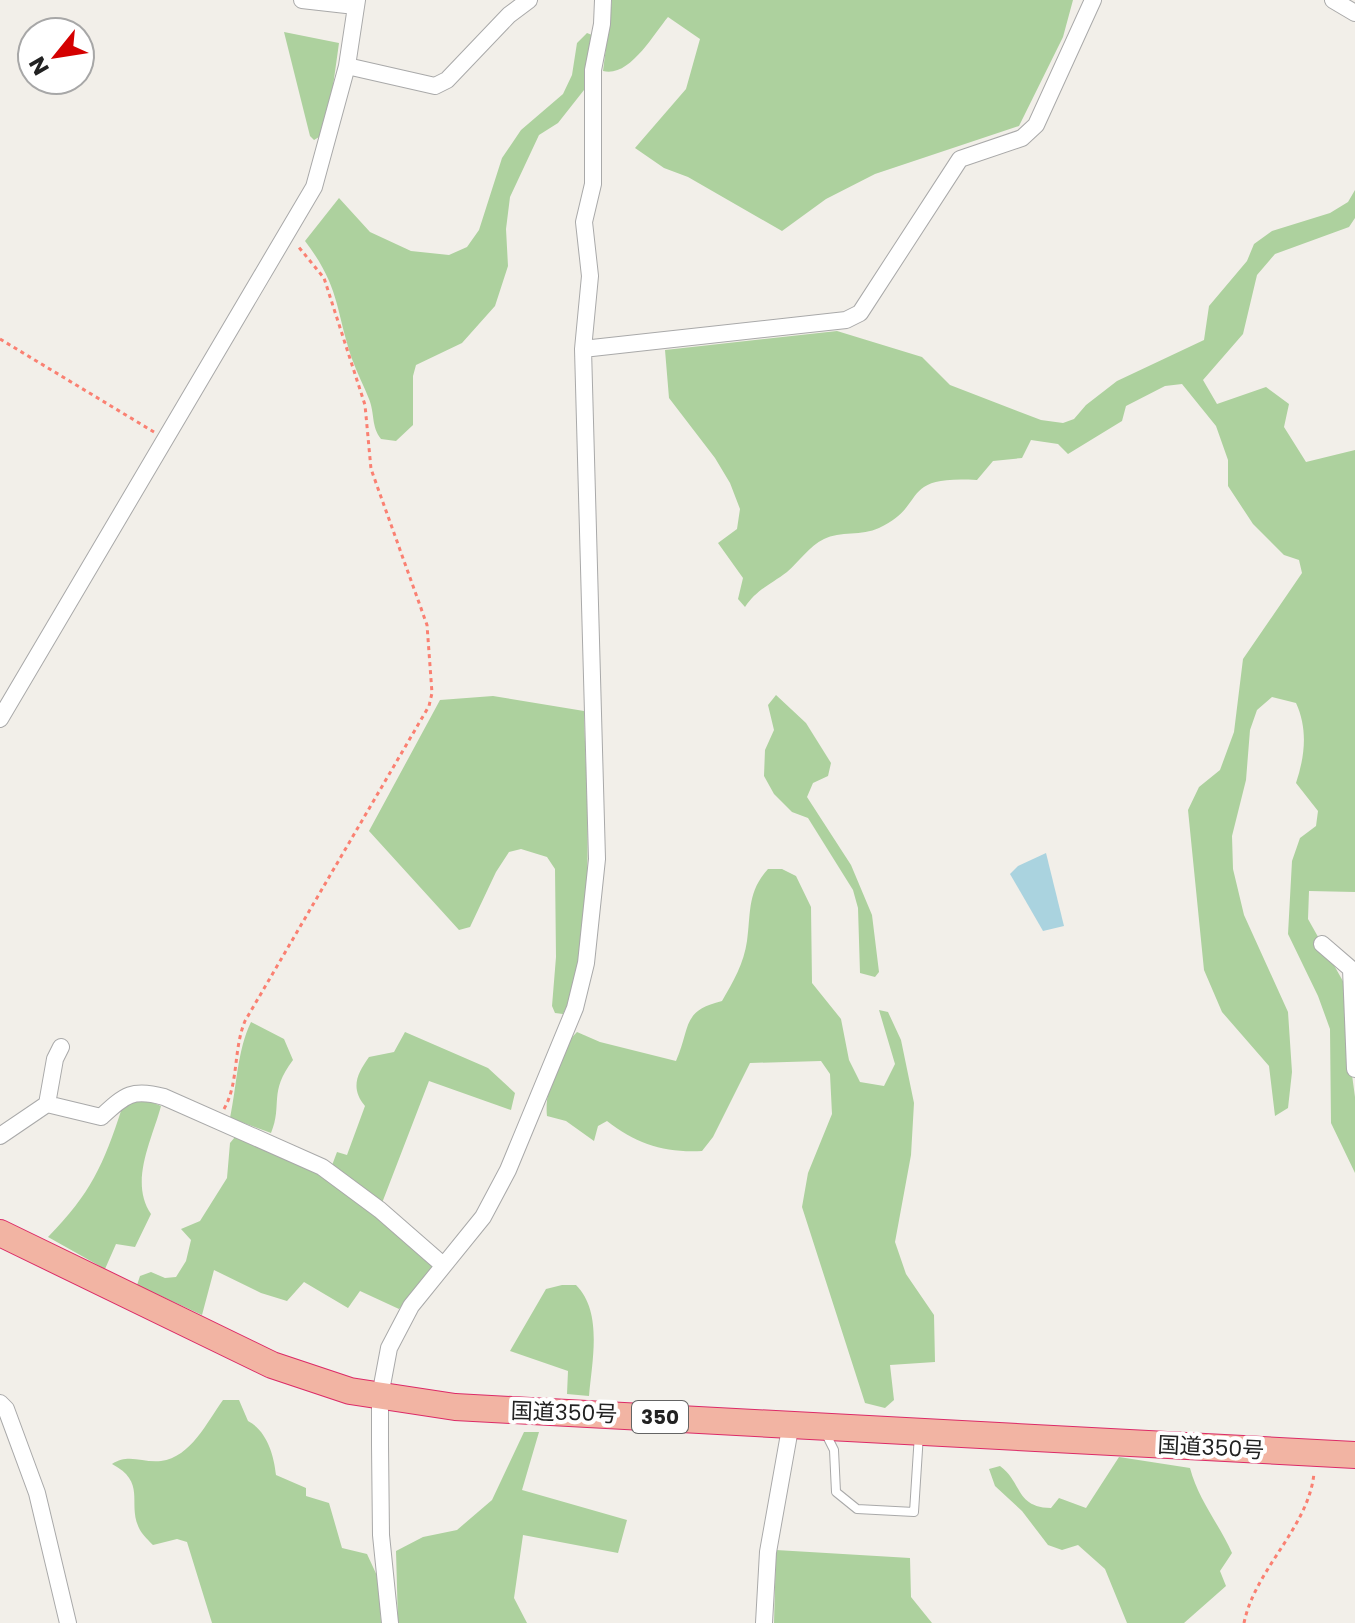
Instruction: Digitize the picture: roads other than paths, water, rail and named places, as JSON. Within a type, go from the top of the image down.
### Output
[{"type":"highway","name":"国道350号","points":[[0,1233],[272,1365],[326,1384],[380,1396],[455,1407],[1355,1455]]},
{"type":"street","points":[[0,719],[314,187],[347,66],[356,3],[302,0]]},
{"type":"street","points":[[347,66],[435,86],[447,80],[509,15],[529,0]]},
{"type":"street","points":[[390,1623],[381,1535],[380,1396],[389,1348],[411,1306],[483,1217],[508,1170],[575,1008],[586,963],[597,859],[583,349],[590,276],[584,222],[593,184],[593,70],[603,0]]},
{"type":"street","points":[[583,349],[846,320],[860,313],[960,159],[1022,138],[1036,125],[1093,0]]},
{"type":"street","points":[[1333,0],[1355,13]]},
{"type":"street","points":[[1322,944],[1351,969],[1355,1069]]},
{"type":"street","points":[[0,1136],[47,1104],[55,1059],[61,1047]]},
{"type":"street","points":[[47,1104],[101,1117],[120,1099],[141,1091],[164,1097],[322,1167],[380,1210],[443,1265]]},
{"type":"street","points":[[0,1403],[6,1409],[37,1493],[68,1623]]},
{"type":"street","points":[[764,1623],[768,1552],[791,1423]]},
{"type":"lane","points":[[825,1425],[824,1435],[834,1450],[836,1492],[857,1509],[914,1512],[919,1430]]},
{"type":"water","points":[[1046,853],[1064,926],[1043,931],[1010,874],[1018,866]]}]
